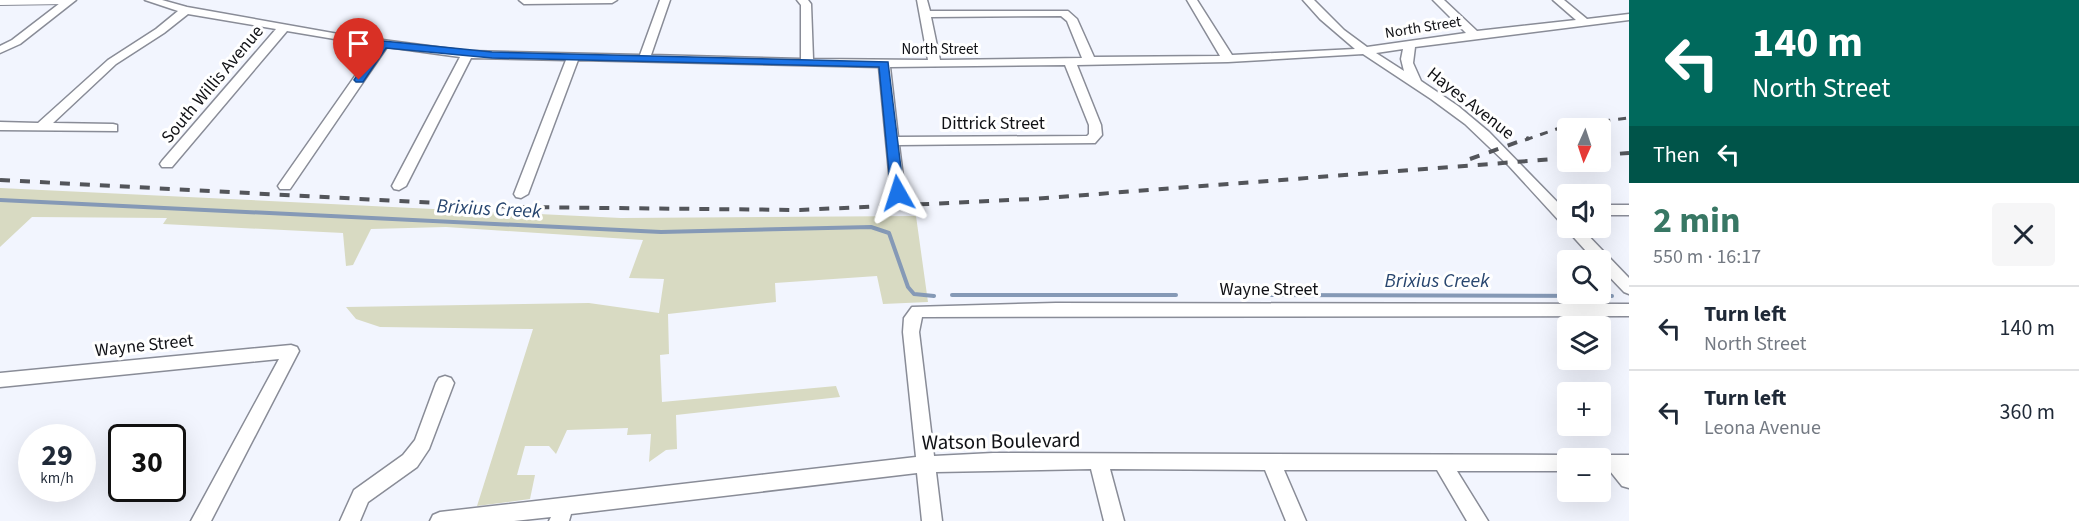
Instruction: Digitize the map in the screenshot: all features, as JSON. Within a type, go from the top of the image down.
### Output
[{"type":"main road","points":[[0,1],[64,0]]},
{"type":"street","points":[[0,50],[16,42],[71,0]]},
{"type":"street","name":"North Street","points":[[150,0],[186,10],[216,13],[383,44],[467,54],[884,64],[1228,59],[1367,51],[1474,35],[1629,17]]},
{"type":"street","points":[[201,0],[216,13]]},
{"type":"street","points":[[524,1],[612,0]]},
{"type":"street","points":[[644,59],[665,0]]},
{"type":"street","points":[[802,0],[806,4],[807,63]]},
{"type":"street","points":[[922,0],[935,64]]},
{"type":"street","points":[[1192,0],[1228,59]]},
{"type":"street","name":"Hayes Avenue","points":[[1308,0],[1338,31],[1454,109],[1502,150],[1557,206]]},
{"type":"street","points":[[1438,0],[1474,35]]},
{"type":"street","points":[[1558,0],[1585,22]]},
{"type":"street","points":[[41,127],[112,62],[160,31],[186,10]]},
{"type":"street","points":[[926,14],[1064,13],[1072,19],[1090,62]]},
{"type":"street","name":"South Willis Avenue","points":[[167,164],[285,26]]},
{"type":"street","points":[[285,186],[383,44]]},
{"type":"street","points":[[1411,44],[1405,58],[1408,70],[1424,89]]},
{"type":"street","points":[[399,186],[467,54]]},
{"type":"street","points":[[521,194],[573,57]]},
{"type":"street","name":"Dittrick Street","points":[[892,141],[1082,141],[1094,138],[1095,125],[1070,62]]},
{"type":"street","points":[[884,64],[898,193]]},
{"type":"street","points":[[0,126],[113,128]]},
{"type":"street","points":[[1611,210],[1629,210]]},
{"type":"street","points":[[1582,238],[1629,288]]},
{"type":"street","name":"Wayne Street","points":[[926,464],[912,318],[918,311],[929,309],[1629,310]]},
{"type":"street","name":"Wayne Street","points":[[0,380],[291,351],[201,521]]},
{"type":"street","points":[[350,521],[361,496],[410,461],[423,444],[445,383]]},
{"type":"street","name":"Watson Boulevard","points":[[440,521],[561,514],[926,464],[993,461],[1557,462]]},
{"type":"street","points":[[1098,461],[1114,521]]},
{"type":"street","points":[[1271,462],[1296,521]]},
{"type":"street","points":[[1442,462],[1478,521]]},
{"type":"street","points":[[1615,463],[1629,480]]},
{"type":"street","points":[[926,464],[932,521]]},
{"type":"green space","points":[[0,188],[621,218],[916,216],[928,302],[883,304],[877,276],[775,283],[776,302],[668,314],[669,354],[660,355],[662,402],[836,386],[840,397],[676,415],[677,449],[666,450],[649,462],[651,434],[627,435],[628,428],[567,430],[556,454],[549,446],[525,446],[517,475],[535,475],[530,499],[477,506],[533,329],[380,327],[356,319],[346,307],[589,303],[659,313],[664,279],[629,278],[643,240],[446,227],[371,229],[353,265],[346,266],[343,233],[163,224],[167,218],[32,217],[0,247]]},
{"type":"waterway","name":"Brixius Creek","points":[[0,200],[661,232],[871,227],[889,233],[908,287],[914,294],[934,296]]},
{"type":"waterway","name":"Brixius Creek","points":[[952,295],[1176,295]]},
{"type":"waterway","name":"Brixius Creek","points":[[1262,295],[1612,296]]},
{"type":"railway","points":[[1525,140],[1568,125],[1629,118]]},
{"type":"railway","points":[[1470,159],[1529,138]]},
{"type":"railway","points":[[1611,154],[1629,153]]},
{"type":"railway","points":[[0,180],[514,207],[800,210],[1032,199],[1557,159]]},
{"type":"route","points":[[359,80],[383,44],[492,55],[884,64],[898,193]]}]
